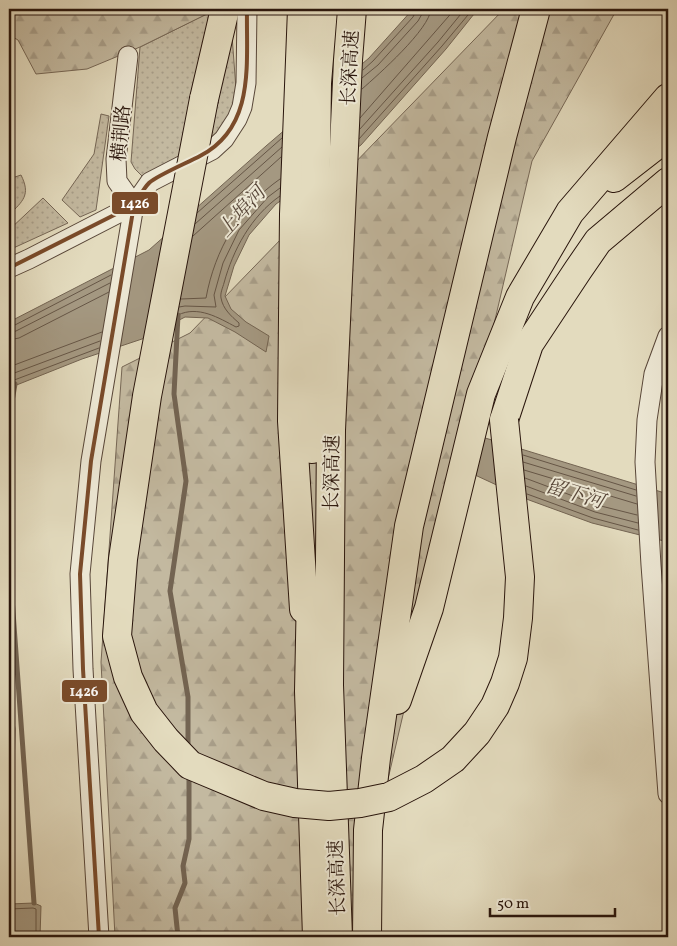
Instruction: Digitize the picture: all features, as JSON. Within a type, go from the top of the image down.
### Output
[{"type":"highway","points":[[225,9],[204,99],[147,396],[123,560],[117,636],[128,677],[144,712],[166,740],[190,765],[264,796],[295,803],[329,806],[360,803],[389,797],[424,779],[453,759],[476,733],[495,706],[513,658],[518,618],[520,577],[504,420],[529,344],[598,241],[668,153]]},
{"type":"highway","points":[[287,9],[307,91]]},
{"type":"highway","points":[[302,9],[307,91]]},
{"type":"highway","name":"长深高速","points":[[317,937],[309,691],[292,421],[304,210],[307,91],[323,9]]},
{"type":"highway","name":"长深高速","points":[[338,937],[329,685],[331,430],[352,9]]},
{"type":"highway","points":[[367,937],[368,830],[376,758],[409,526],[502,137],[536,9]]},
{"type":"highway","points":[[376,758],[429,608],[481,394],[520,297],[568,215],[668,98]]},
{"type":"highway","points":[[568,215],[668,136]]},
{"type":"highway","points":[[598,241],[668,182]]},
{"type":"street","points":[[100,937],[83,668],[80,574],[91,461],[134,205],[150,182],[212,150],[224,139],[237,119],[242,107],[246,84],[247,9]]},
{"type":"street","name":"横荆路","points":[[128,56],[116,159],[117,181],[134,205]]},
{"type":"street","points":[[9,268],[134,205]]},
{"type":"street","points":[[668,336],[654,374],[647,420],[645,462],[650,565],[668,794]]},
{"type":"green space","points":[[9,9],[217,9],[140,47],[87,69],[36,74],[18,40],[9,35]]},
{"type":"green space","points":[[217,9],[230,9],[236,89],[232,111],[223,130],[204,149],[143,177],[131,162],[140,47]]},
{"type":"green space","points":[[504,9],[617,9],[532,161],[368,865],[367,937],[115,937],[101,662],[122,367],[190,333]]},
{"type":"green space","points":[[101,114],[109,116],[96,210],[80,217],[62,200],[94,154]]},
{"type":"green space","points":[[21,175],[25,188],[24,197],[9,215],[9,179]]},
{"type":"green space","points":[[43,198],[68,223],[9,250],[9,230]]},
{"type":"green space","points":[[9,689],[15,729],[13,816],[9,824]]},
{"type":"water","name":"上埠河","points":[[413,9],[478,9],[446,49],[361,145],[276,204],[249,235],[234,266],[225,296],[231,309],[246,322],[269,336],[266,352],[235,332],[208,318],[185,317],[145,338],[82,359],[9,388],[9,322],[149,250],[369,58]]},
{"type":"water","name":"留下河","points":[[482,437],[668,494],[668,542],[592,523],[529,500],[475,475]]},
{"type":"water","points":[[34,903],[41,906],[40,937],[9,937],[9,904]]},
{"type":"waterway","points":[[178,315],[174,394],[186,481],[170,591],[188,697],[188,750]]},
{"type":"waterway","points":[[9,419],[15,384]]},
{"type":"waterway","points":[[9,556],[34,903]]},
{"type":"waterway","points":[[178,937],[175,908],[185,883],[183,866],[189,839],[189,774]]},
{"type":"transit line","name":"1426","points":[[99,937],[83,669],[80,574],[91,461],[134,205],[149,183],[200,156],[218,144],[231,128],[239,111],[244,92],[247,51],[247,9]]},
{"type":"transit line","name":"1426","points":[[9,268],[134,205]]}]
